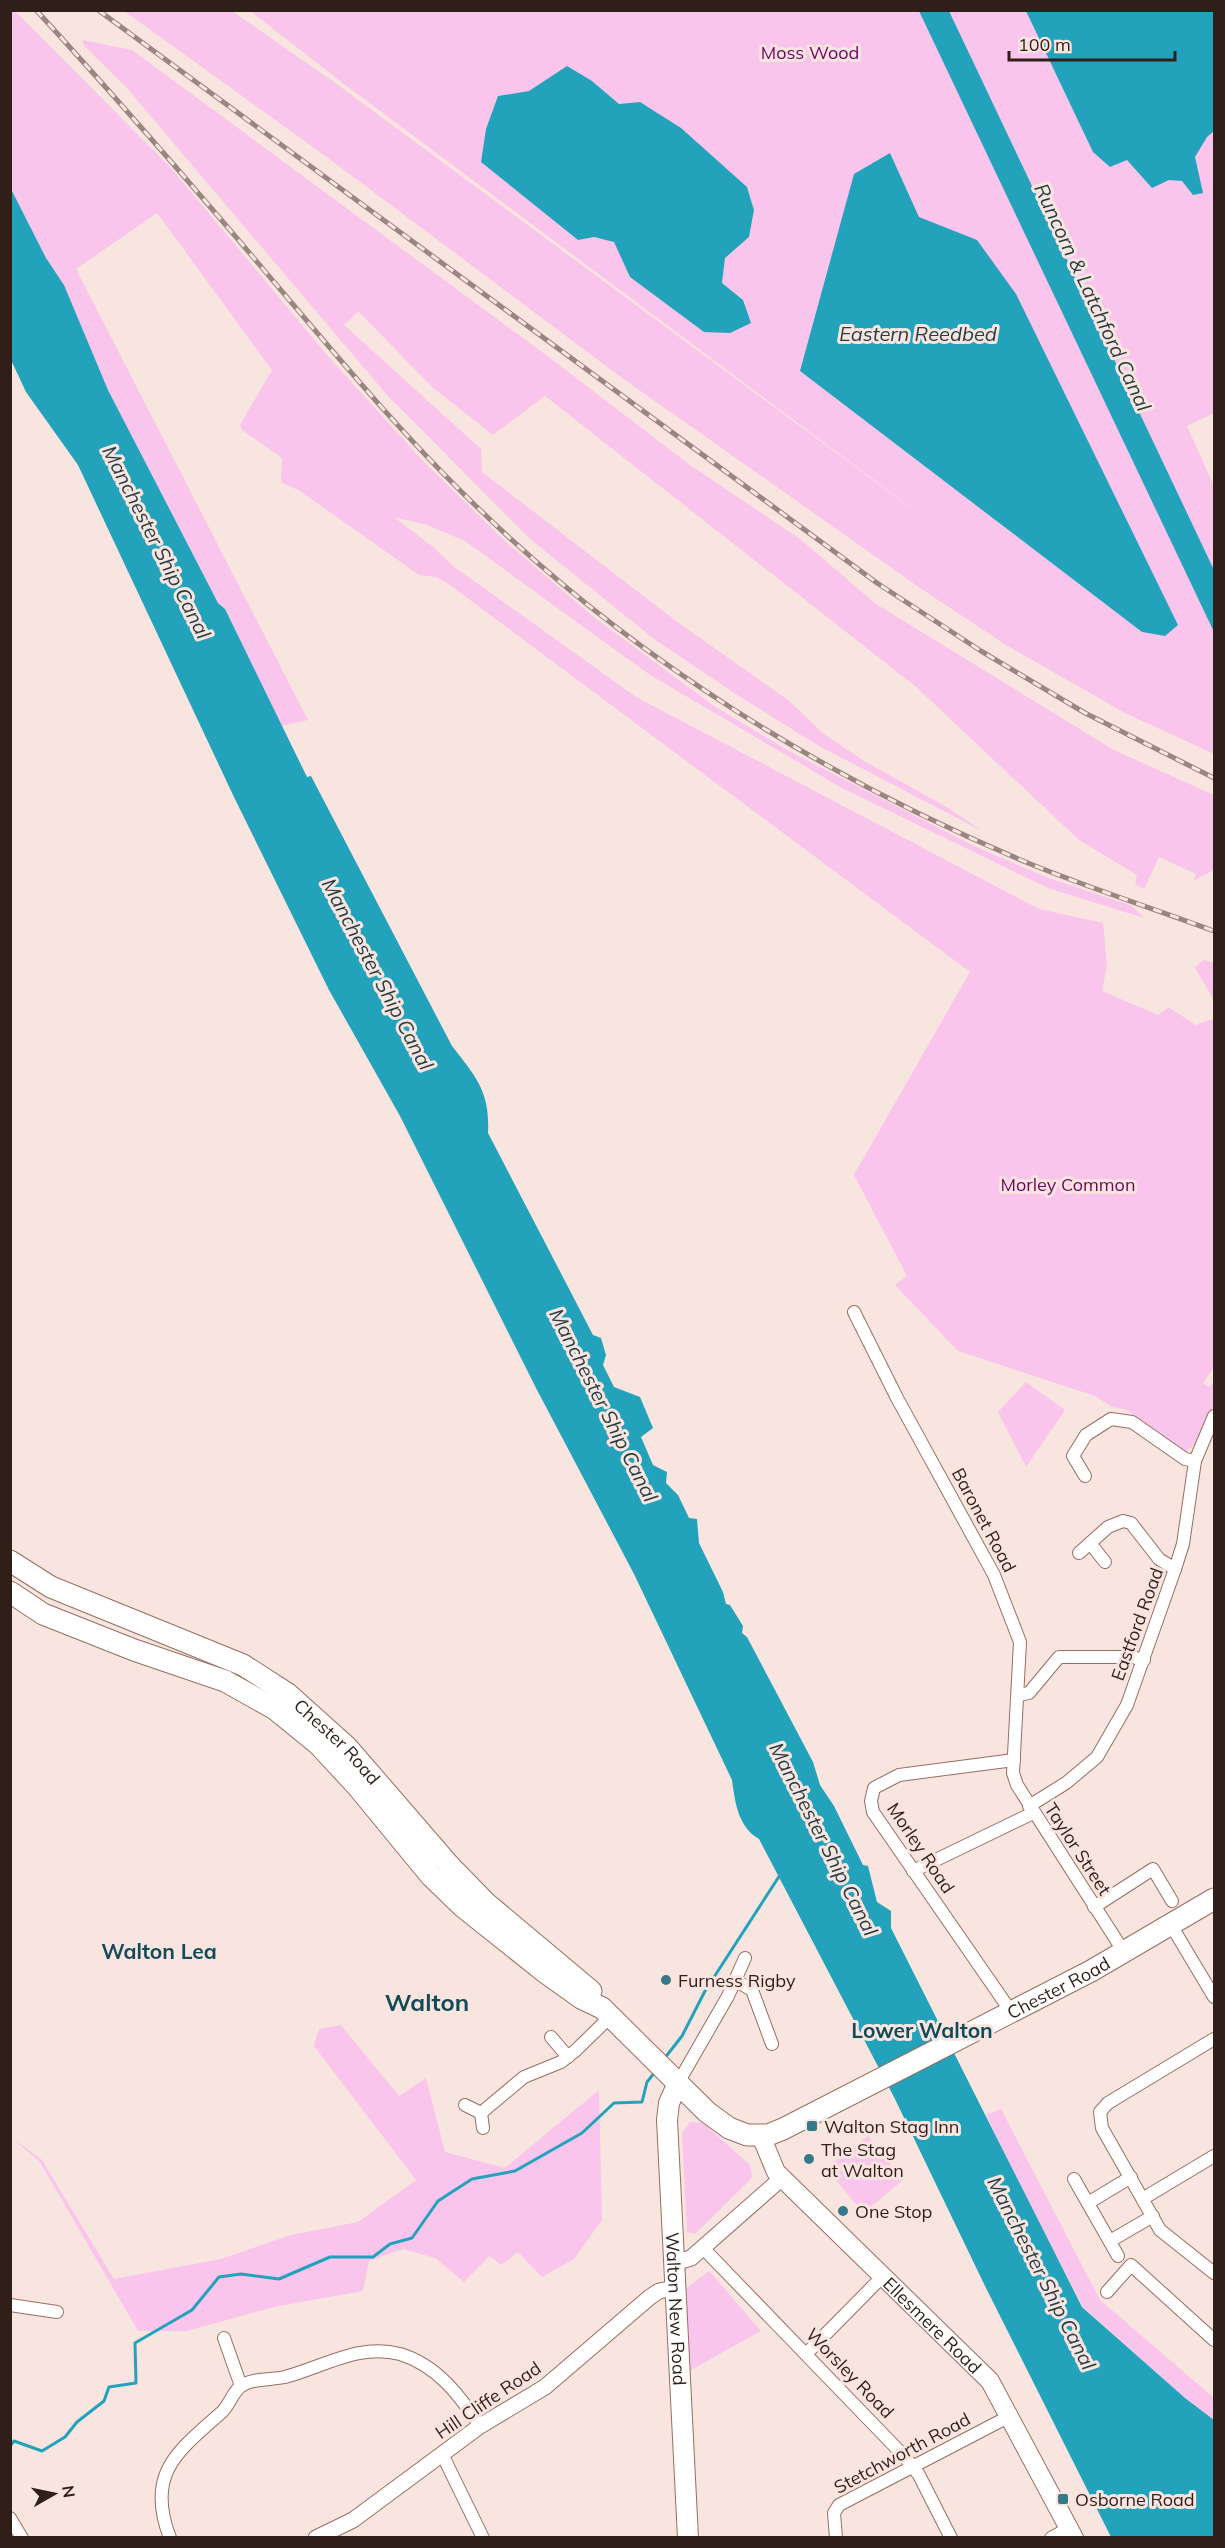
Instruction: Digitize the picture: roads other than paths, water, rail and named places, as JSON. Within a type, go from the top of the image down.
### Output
[{"type":"highway","name":"Chester Road","points":[[10,1562],[51,1587],[243,1665],[288,1694],[347,1747],[449,1865],[486,1903],[589,1988],[606,2012],[674,2079],[729,2128],[747,2135],[760,2136],[783,2129],[878,2082],[1124,1952],[1215,1899]]},
{"type":"highway","name":"Chester Road","points":[[10,1592],[43,1614],[134,1650],[225,1681],[275,1709],[318,1744],[357,1786],[431,1876],[462,1906],[546,1973],[581,1998],[606,2012]]},
{"type":"main road","name":"Walton New Road","points":[[674,2079],[667,2120],[688,2538]]},
{"type":"main road","name":"Ellesmere Road","points":[[760,2136],[771,2165],[782,2178],[976,2366],[995,2389],[1071,2533]]},
{"type":"street","name":"Baronet Road","points":[[854,1312],[897,1398],[994,1575],[1020,1642],[1014,1760]]},
{"type":"street","name":"Eastford Road","points":[[913,1871],[1031,1809],[1097,1757],[1127,1705],[1144,1660],[1183,1544],[1195,1461],[1215,1416]]},
{"type":"street","points":[[1085,1476],[1073,1456],[1086,1435],[1111,1419],[1132,1422],[1185,1459],[1195,1461]]},
{"type":"street","points":[[1079,1553],[1116,1521],[1127,1521],[1135,1527],[1159,1559],[1175,1569]]},
{"type":"street","points":[[1090,1543],[1105,1562]]},
{"type":"street","points":[[1019,1695],[1029,1693],[1059,1657],[1132,1657],[1144,1660]]},
{"type":"street","name":"Taylor Street","points":[[1014,1760],[1013,1773],[1017,1785],[1124,1952]]},
{"type":"street","name":"Morley Road","points":[[1004,2017],[913,1871],[873,1812],[871,1801],[874,1788],[899,1775],[1014,1760]]},
{"type":"street","points":[[1094,1907],[1153,1869],[1172,1901]]},
{"type":"street","points":[[1172,1925],[1215,1997]]},
{"type":"street","points":[[674,2079],[735,1980],[745,1958]]},
{"type":"street","points":[[735,1980],[752,1990],[772,2044]]},
{"type":"street","points":[[481,2112],[525,2077],[568,2057],[606,2012]]},
{"type":"street","points":[[551,2037],[568,2057]]},
{"type":"street","points":[[1215,2039],[1108,2103],[1100,2112],[1102,2128],[1144,2198],[1160,2230],[1215,2273]]},
{"type":"street","points":[[465,2105],[481,2112]]},
{"type":"street","points":[[481,2112],[483,2128]]},
{"type":"street","points":[[1144,2198],[1215,2156]]},
{"type":"street","points":[[1088,2203],[1131,2177]]},
{"type":"street","points":[[674,2263],[691,2258],[782,2178]]},
{"type":"street","points":[[1074,2179],[1118,2256]]},
{"type":"street","points":[[1110,2241],[1153,2216]]},
{"type":"street","name":"Worsley Road","points":[[703,2248],[913,2466],[951,2538]]},
{"type":"street","points":[[1107,2292],[1131,2265],[1215,2340]]},
{"type":"street","points":[[806,2355],[883,2276]]},
{"type":"street","name":"Hill Cliffe Road","points":[[316,2538],[337,2534],[480,2426],[545,2387],[650,2297],[675,2288]]},
{"type":"street","points":[[10,2305],[57,2312]]},
{"type":"street","points":[[224,2338],[241,2386]]},
{"type":"street","points":[[170,2538],[161,2505],[161,2484],[167,2467],[187,2442],[228,2406],[241,2386],[285,2377],[352,2354],[375,2351],[397,2354],[420,2363],[443,2379],[463,2401],[480,2426]]},
{"type":"street","name":"Stetchworth Road","points":[[836,2538],[834,2513],[839,2505],[1010,2416]]},
{"type":"street","points":[[442,2454],[483,2538]]},
{"type":"street","points":[[10,2518],[22,2538]]},
{"type":"street","points":[[1051,2538],[1071,2533]]},
{"type":"water","points":[[919,11],[949,11],[1214,570],[1214,632]]},
{"type":"water","points":[[1026,11],[1214,11],[1214,131],[1207,137],[1195,157],[1203,193],[1193,195],[1182,181],[1169,180],[1152,188],[1127,160],[1110,167],[1093,152]]},
{"type":"water","points":[[567,66],[592,81],[619,104],[640,102],[681,128],[747,187],[754,210],[749,237],[725,258],[722,283],[743,300],[751,323],[730,333],[704,332],[630,277],[614,242],[594,237],[578,240],[481,162],[486,129],[498,96],[529,91]]},
{"type":"water","name":"Eastern Reedbed","points":[[890,153],[919,217],[977,240],[1016,294],[1178,625],[1165,636],[1142,632],[800,371],[854,174]]},
{"type":"water","name":"Manchester Ship Canal","points":[[11,189],[46,258],[64,285],[108,390],[218,603],[225,609],[307,777],[311,776],[452,1046],[480,1085],[487,1106],[488,1133],[593,1335],[601,1338],[606,1355],[603,1365],[614,1387],[640,1397],[653,1428],[641,1437],[653,1465],[667,1472],[666,1483],[678,1495],[689,1518],[697,1519],[699,1543],[723,1592],[726,1604],[730,1605],[743,1626],[742,1633],[747,1637],[813,1762],[820,1785],[834,1806],[863,1865],[868,1866],[877,1902],[891,1911],[891,1928],[1082,2307],[1185,2398],[1214,2420],[1214,2537],[1111,2537],[985,2286],[894,2097],[759,1839],[746,1828],[742,1821],[736,1805],[732,1780],[634,1574],[536,1388],[400,1116],[329,990],[233,795],[78,465],[26,392],[11,360]]},
{"type":"waterway","points":[[664,2059],[682,2036],[705,1991],[780,1875]]},
{"type":"waterway","points":[[10,2446],[14,2441],[42,2451],[65,2437],[77,2422],[104,2401],[109,2387],[136,2383],[135,2343],[192,2310],[219,2277],[241,2274],[279,2279],[330,2257],[373,2257],[390,2244],[412,2238],[438,2201],[472,2179],[515,2171],[582,2133],[614,2103],[642,2102],[647,2082],[655,2072]]},
{"type":"railway","points":[[36,10],[231,231],[392,419],[478,508],[601,616],[736,711],[807,754],[879,793],[953,830],[1028,863],[1214,931]]},
{"type":"railway","points":[[98,10],[877,583],[981,651],[1085,713],[1214,778]]},
{"type":"place","name":"Furness Rigby","points":[[666,1980]]},
{"type":"place","name":"Walton Stag Inn","points":[[812,2126]]},
{"type":"place","name":"The Stag at Walton","points":[[809,2159]]},
{"type":"place","name":"One Stop","points":[[843,2211]]},
{"type":"place","name":"Osborne Road","points":[[1063,2499]]},
{"type":"district","name":"Walton Lea","points":[[159,1951]]},
{"type":"district","name":"Walton","points":[[427,2002]]},
{"type":"district","name":"Lower Walton","points":[[922,2030]]},
{"type":"park label","name":"Moss Wood","points":[[810,52]]},
{"type":"park label","name":"Morley Common","points":[[1068,1184]]},
{"type":"water label","name":"Runcorn & Latchford Canal","points":[[1093,297]]}]
